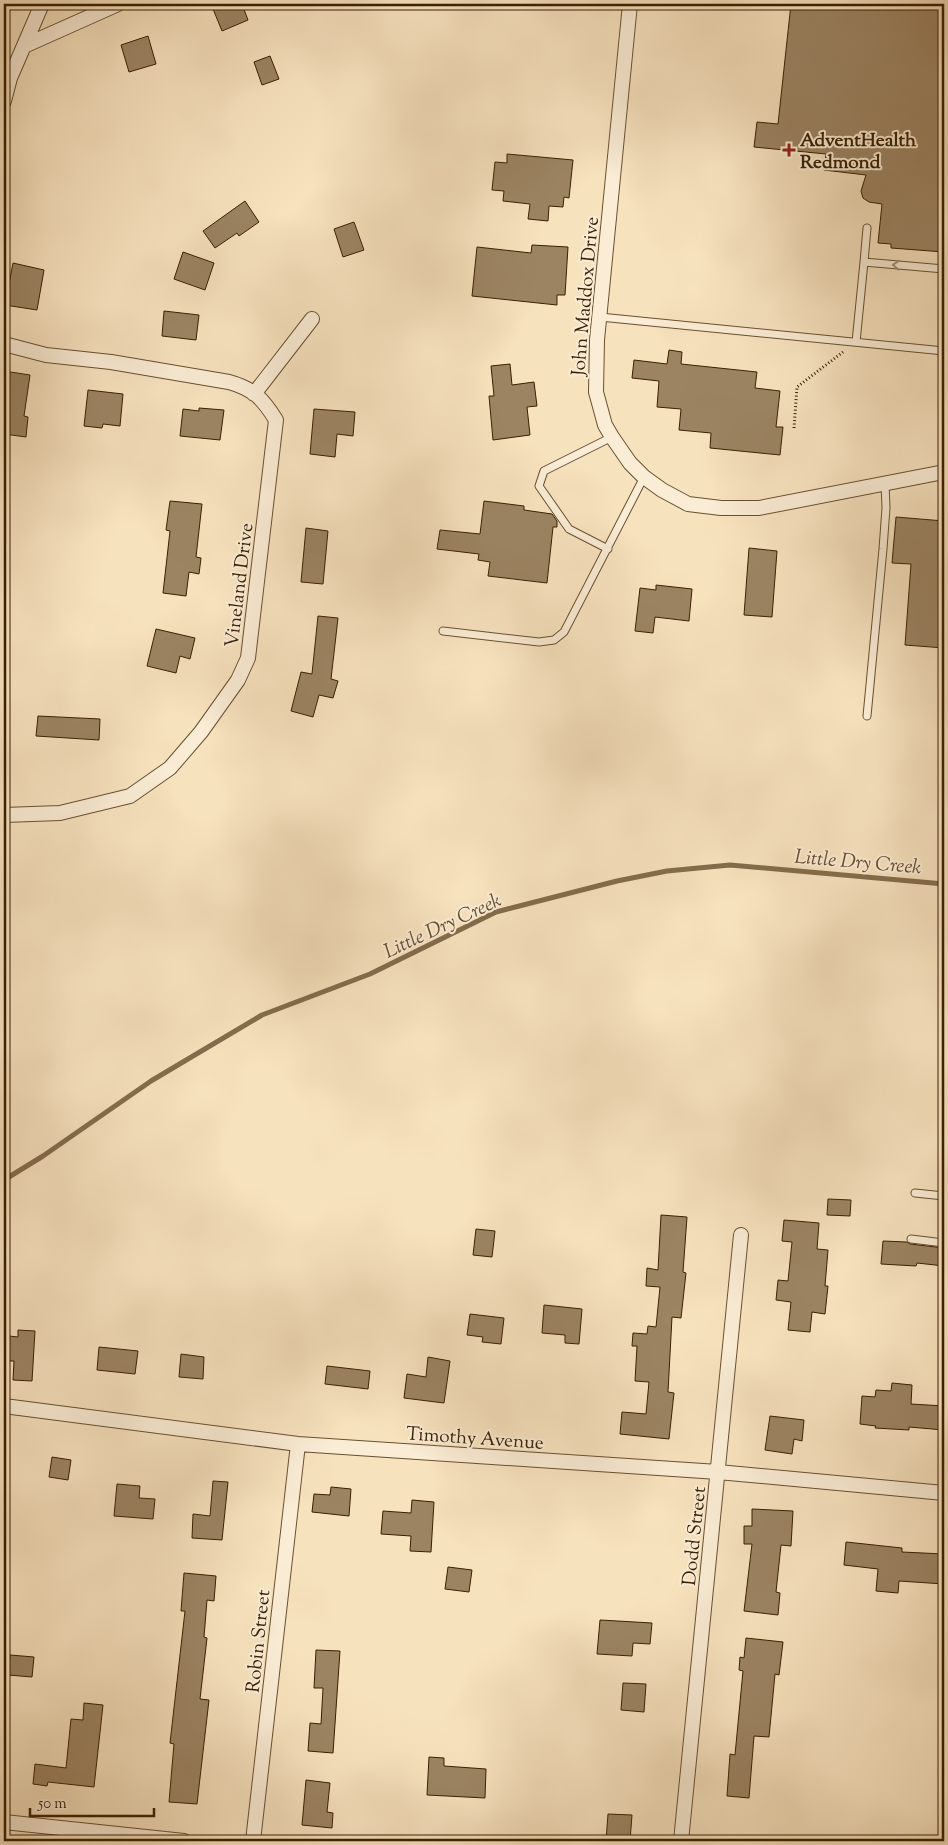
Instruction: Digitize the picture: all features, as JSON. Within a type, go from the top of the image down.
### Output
[{"type":"street","points":[[4,101],[10,78],[42,4]]},
{"type":"street","points":[[24,46],[118,4]]},
{"type":"street","name":"John Maddox Drive","points":[[630,4],[600,316],[596,392],[606,425],[612,437],[630,463],[644,477],[688,504],[721,508],[759,508],[944,472]]},
{"type":"street","points":[[254,394],[312,319]]},
{"type":"street","name":"Vineland Drive","points":[[4,344],[46,355],[111,362],[244,386],[264,401],[276,420],[248,658],[238,680],[201,732],[170,768],[130,796],[60,813],[4,815]]},
{"type":"street","name":"Dodd Street","points":[[681,1841],[741,1235]]},
{"type":"street","name":"Timothy Avenue","points":[[4,1406],[298,1444],[718,1472],[944,1493]]},
{"type":"street","name":"Robin Street","points":[[253,1841],[298,1444]]},
{"type":"street","points":[[4,1822],[184,1841]]},
{"type":"lane","points":[[856,342],[867,228]]},
{"type":"lane","points":[[864,262],[944,269]]},
{"type":"lane","points":[[600,316],[944,351]]},
{"type":"lane","points":[[608,549],[569,529],[538,486],[544,471],[612,437]]},
{"type":"lane","points":[[443,631],[539,642],[554,640],[564,632],[644,477]]},
{"type":"lane","points":[[867,716],[886,516],[885,483]]},
{"type":"lane","points":[[914,1193],[944,1196]]},
{"type":"lane","points":[[911,1240],[944,1243]]},
{"type":"path","points":[[794,428],[797,387],[856,342]]},
{"type":"building","points":[[211,4],[242,4],[248,20],[222,31]]},
{"type":"building","points":[[791,4],[944,4],[944,252],[891,248],[891,244],[878,243],[882,204],[869,202],[863,198],[861,191],[866,175],[824,170],[826,154],[754,147],[757,122],[778,124]]},
{"type":"building","points":[[148,36],[156,64],[129,72],[121,45]]},
{"type":"building","points":[[270,56],[279,79],[262,85],[254,62]]},
{"type":"building","points":[[507,154],[573,160],[569,198],[564,197],[563,207],[549,206],[548,221],[528,219],[530,204],[503,201],[504,191],[492,190],[495,162],[507,163]]},
{"type":"building","points":[[245,201],[259,222],[239,236],[237,233],[215,248],[203,231]]},
{"type":"building","points":[[354,222],[364,250],[343,257],[334,229]]},
{"type":"building","points":[[532,245],[568,247],[565,295],[557,295],[557,305],[472,296],[477,247],[531,253]]},
{"type":"building","points":[[183,252],[214,263],[205,290],[174,279]]},
{"type":"building","points":[[13,263],[44,270],[37,310],[5,305]]},
{"type":"building","points":[[164,311],[199,315],[196,340],[162,336]]},
{"type":"building","points":[[669,350],[682,352],[681,364],[757,372],[755,388],[780,391],[776,427],[783,427],[780,455],[710,448],[711,433],[679,430],[681,409],[657,407],[659,381],[632,378],[634,360],[667,364]]},
{"type":"building","points":[[510,364],[512,385],[534,382],[537,406],[527,407],[530,435],[493,440],[489,396],[494,396],[491,366]]},
{"type":"building","points":[[4,371],[30,375],[24,416],[28,417],[26,437],[4,434]]},
{"type":"building","points":[[88,390],[123,394],[120,426],[103,424],[102,428],[84,426]]},
{"type":"building","points":[[199,408],[224,410],[220,440],[180,436],[183,409],[199,411]]},
{"type":"building","points":[[314,409],[355,412],[353,436],[337,434],[335,457],[310,454]]},
{"type":"building","points":[[170,501],[202,504],[196,557],[201,558],[199,574],[189,572],[186,596],[163,593],[170,531],[166,530]]},
{"type":"building","points":[[484,501],[524,506],[524,510],[552,514],[557,521],[557,527],[553,527],[547,583],[488,576],[490,562],[478,560],[479,554],[437,549],[440,530],[480,534]]},
{"type":"building","points":[[896,517],[944,521],[944,648],[905,645],[911,564],[892,563]]},
{"type":"building","points":[[306,528],[328,531],[323,584],[301,582]]},
{"type":"building","points":[[749,548],[777,551],[772,617],[744,615]]},
{"type":"building","points":[[656,585],[692,589],[689,621],[655,617],[653,633],[635,631],[640,588],[656,590]]},
{"type":"building","points":[[318,616],[338,618],[331,679],[338,681],[333,698],[319,695],[313,717],[291,711],[301,672],[312,674]]},
{"type":"building","points":[[156,629],[195,638],[190,659],[180,656],[176,673],[147,666]]},
{"type":"building","points":[[38,716],[100,719],[99,740],[36,736]]},
{"type":"building","points":[[828,1199],[851,1200],[850,1216],[827,1215]]},
{"type":"building","points":[[661,1215],[687,1217],[683,1272],[686,1273],[681,1318],[672,1317],[668,1392],[674,1393],[669,1439],[620,1434],[622,1412],[646,1414],[649,1382],[635,1381],[637,1346],[632,1346],[633,1333],[647,1334],[648,1326],[656,1327],[660,1287],[646,1286],[647,1268],[658,1270]]},
{"type":"building","points":[[784,1220],[819,1223],[817,1249],[828,1250],[825,1286],[828,1286],[825,1314],[812,1312],[810,1332],[788,1330],[791,1302],[776,1300],[778,1280],[788,1281],[792,1242],[782,1241]]},
{"type":"building","points":[[476,1229],[495,1231],[492,1257],[473,1255]]},
{"type":"building","points":[[883,1241],[907,1242],[944,1248],[944,1266],[917,1263],[916,1266],[881,1264]]},
{"type":"building","points":[[544,1305],[582,1309],[579,1344],[565,1343],[565,1335],[542,1333]]},
{"type":"building","points":[[470,1314],[504,1318],[501,1344],[482,1342],[483,1337],[467,1335]]},
{"type":"building","points":[[18,1330],[35,1331],[32,1381],[13,1380],[14,1361],[7,1361],[9,1336],[18,1337]]},
{"type":"building","points":[[99,1347],[138,1351],[135,1374],[97,1370]]},
{"type":"building","points":[[181,1354],[204,1357],[203,1379],[179,1377]]},
{"type":"building","points":[[428,1357],[450,1361],[444,1403],[404,1398],[407,1374],[426,1377]]},
{"type":"building","points":[[327,1366],[370,1371],[368,1389],[325,1384]]},
{"type":"building","points":[[892,1383],[912,1385],[911,1404],[944,1406],[944,1430],[909,1427],[909,1430],[875,1428],[876,1426],[860,1424],[862,1396],[875,1397],[876,1390],[891,1391]]},
{"type":"building","points":[[770,1416],[804,1420],[802,1441],[794,1439],[792,1454],[765,1450]]},
{"type":"building","points":[[52,1457],[71,1460],[68,1480],[49,1477]]},
{"type":"building","points":[[213,1481],[228,1482],[222,1540],[192,1538],[193,1514],[210,1516]]},
{"type":"building","points":[[117,1484],[140,1486],[139,1498],[155,1499],[153,1519],[114,1516]]},
{"type":"building","points":[[331,1487],[351,1489],[349,1516],[312,1512],[314,1494],[330,1495]]},
{"type":"building","points":[[412,1500],[434,1502],[431,1552],[410,1551],[411,1536],[381,1534],[383,1511],[411,1513]]},
{"type":"building","points":[[752,1509],[793,1511],[791,1546],[781,1545],[776,1592],[780,1593],[778,1615],[744,1611],[752,1544],[744,1544],[744,1526],[752,1526]]},
{"type":"building","points":[[846,1542],[902,1548],[902,1552],[944,1554],[944,1584],[899,1581],[898,1593],[876,1591],[878,1569],[844,1565]]},
{"type":"building","points":[[448,1567],[472,1570],[469,1592],[445,1589]]},
{"type":"building","points":[[184,1573],[216,1576],[214,1601],[207,1600],[204,1637],[207,1638],[200,1699],[209,1700],[197,1804],[169,1802],[174,1744],[170,1743],[185,1611],[181,1611]]},
{"type":"building","points":[[600,1620],[652,1623],[650,1644],[633,1643],[632,1656],[597,1654]]},
{"type":"building","points":[[746,1638],[783,1642],[779,1675],[775,1674],[769,1737],[754,1736],[749,1798],[727,1796],[730,1754],[735,1755],[743,1671],[739,1670],[740,1657],[744,1658]]},
{"type":"building","points":[[316,1650],[340,1651],[333,1753],[308,1751],[310,1723],[321,1724],[323,1688],[314,1688]]},
{"type":"building","points":[[10,1655],[34,1657],[32,1677],[8,1675]]},
{"type":"building","points":[[623,1683],[646,1684],[644,1712],[621,1710]]},
{"type":"building","points":[[84,1703],[103,1705],[94,1787],[48,1782],[47,1786],[33,1784],[35,1764],[66,1768],[71,1719],[83,1720]]},
{"type":"building","points":[[429,1757],[444,1758],[444,1766],[486,1769],[485,1798],[427,1795]]},
{"type":"building","points":[[306,1780],[330,1783],[327,1812],[333,1813],[332,1828],[302,1825]]},
{"type":"building","points":[[608,1814],[632,1815],[630,1841],[606,1841]]},
{"type":"waterway","name":"Little Dry Creek","points":[[4,1180],[43,1156],[151,1081],[262,1015],[370,974],[496,912],[617,881],[667,871],[730,865],[944,884]]},
{"type":"place","name":"AdventHealth Redmond","points":[[789,150]]}]
